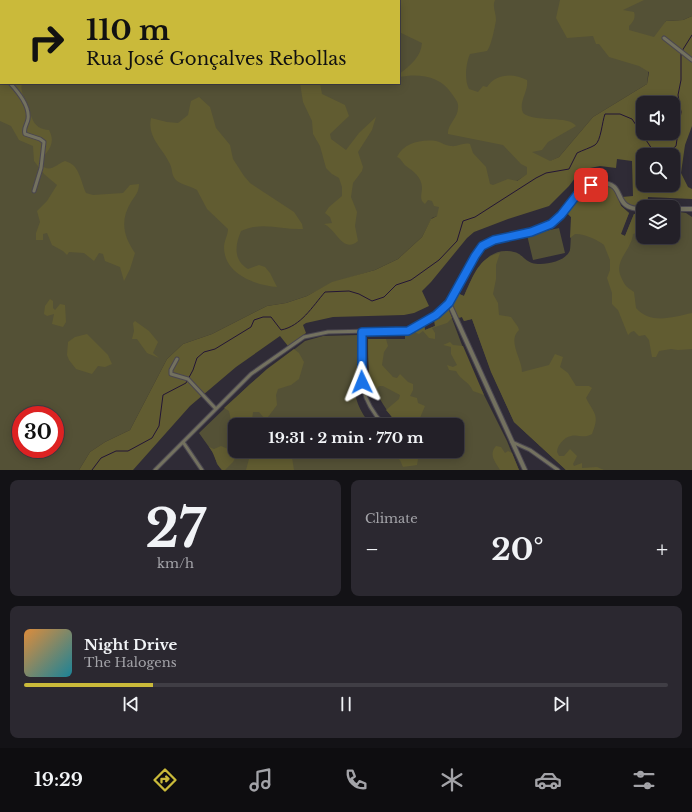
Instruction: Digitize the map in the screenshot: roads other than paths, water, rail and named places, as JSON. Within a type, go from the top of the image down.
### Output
[{"type":"street","points":[[664,38],[692,60]]},
{"type":"street","points":[[11,84],[26,104],[28,116],[24,130],[25,134],[40,139],[44,142],[42,168],[36,181],[34,191]]},
{"type":"street","points":[[155,470],[251,374],[304,337],[328,332],[410,330],[439,313],[449,303],[482,246],[494,240],[531,232],[551,224],[561,215],[579,192],[588,186],[598,183],[612,185],[615,187],[626,206],[636,209]]},
{"type":"street","points":[[680,209],[692,209]]},
{"type":"street","points":[[449,303],[525,470]]},
{"type":"street","points":[[362,332],[361,363],[364,395],[371,409],[378,418]]},
{"type":"street","points":[[176,359],[171,370],[171,374],[188,379],[216,409]]},
{"type":"street","points":[[183,442],[202,470]]},
{"type":"street","points":[[512,442],[530,450],[558,470]]},
{"type":"waterway","points":[[682,51],[692,35]]},
{"type":"waterway","points":[[674,148],[676,146],[681,112],[678,95],[681,80],[681,54]]},
{"type":"waterway","points":[[92,470],[101,458],[116,451],[128,451],[152,438],[159,426],[163,395],[186,383],[197,358],[204,352],[215,349],[251,327],[254,320],[263,317],[271,317],[281,330],[288,328],[306,315],[325,292],[349,291],[359,294],[372,301],[384,297],[396,285],[411,280],[439,260],[457,241],[463,221],[475,217],[546,173],[569,169],[577,153],[597,143],[605,114],[620,114],[632,119],[651,148]]}]
